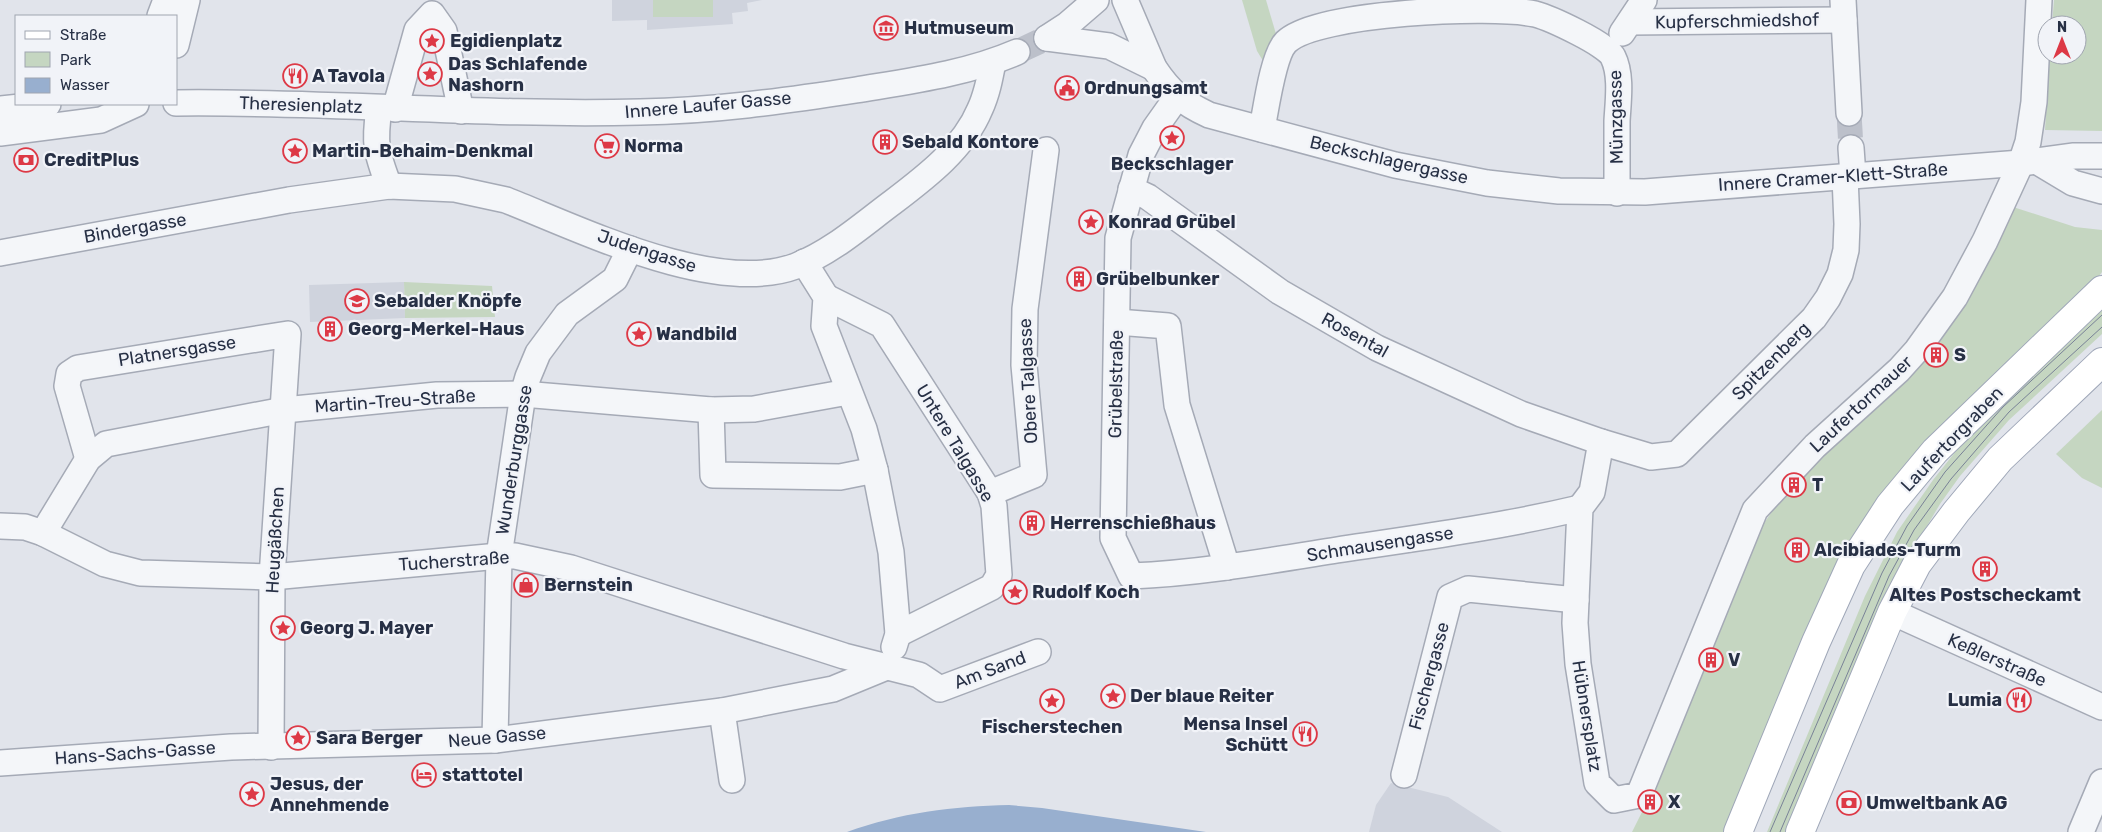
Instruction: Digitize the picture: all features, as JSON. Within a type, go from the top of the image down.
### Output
[{"type":"main road","name":"Laufertorgraben","points":[[1738,832],[1824,624],[1851,565],[1866,540],[1890,505],[1936,451],[2102,290]]},
{"type":"main road","points":[[1800,832],[1892,612],[1917,564],[1967,498],[2013,446],[2102,362]]},
{"type":"street","points":[[160,15],[166,0]]},
{"type":"street","points":[[178,37],[187,0]]},
{"type":"street","points":[[1096,0],[1068,26],[1047,38],[1109,46],[1154,68]]},
{"type":"street","points":[[1125,0],[1154,68]]},
{"type":"street","name":"Kupferschmiedshof","points":[[1608,49],[1630,22],[1644,0]]},
{"type":"street","name":"Laufertormauer","points":[[1639,795],[1755,510],[1815,446],[1899,370],[1917,350],[1955,297],[2029,163],[2028,142],[2032,120],[2039,0]]},
{"type":"street","name":"Münzgasse","points":[[1262,129],[1279,52],[1287,42],[1302,33],[1338,22],[1481,6],[1536,14],[1554,20],[1608,49],[1614,58],[1618,91],[1617,193]]},
{"type":"street","points":[[387,108],[417,30],[432,7],[444,30],[461,111]]},
{"type":"street","points":[[1844,10],[1850,113]]},
{"type":"street","name":"Kupferschmiedshof","points":[[1630,22],[1844,10]]},
{"type":"street","name":"Innere Laufer Gasse","points":[[387,108],[461,111],[640,112],[742,105],[841,92],[918,79],[993,62],[1017,52]]},
{"type":"street","name":"Judengasse","points":[[389,186],[456,189],[487,195],[506,200],[630,249],[708,270],[744,273],[773,272],[804,262],[829,250],[934,169],[964,137],[980,110],[993,62]]},
{"type":"street","name":"Beckschlagergasse","points":[[1154,68],[1177,97],[1209,115],[1395,165],[1488,183],[1559,191],[1645,192]]},
{"type":"street","name":"Grübelstraße","points":[[1130,576],[1113,538],[1118,238],[1130,189],[1141,155],[1177,97]]},
{"type":"street","name":"Theresienplatz","points":[[178,102],[387,108],[376,146],[389,186]]},
{"type":"street","points":[[0,109],[38,105]]},
{"type":"street","points":[[0,133],[101,120],[134,105]]},
{"type":"street","name":"Spitzenberg","points":[[1601,442],[1651,457],[1677,454],[1814,318],[1834,286],[1843,262],[1851,148]]},
{"type":"street","name":"Obere Talgasse","points":[[990,493],[1034,475],[1024,365],[1025,309],[1046,150]]},
{"type":"street","name":"Innere Cramer-Klett-Straße","points":[[1645,192],[2029,163],[2074,156],[2102,156]]},
{"type":"street","points":[[2029,163],[2073,183],[2102,191]]},
{"type":"street","name":"Bindergasse","points":[[0,253],[270,204],[389,186]]},
{"type":"street","name":"Rosental","points":[[1130,189],[1148,197],[1280,292],[1377,348],[1521,414],[1601,442]]},
{"type":"street","name":"Wunderburggasse","points":[[495,740],[499,556],[523,394],[538,353],[567,314],[615,279],[630,249]]},
{"type":"street","points":[[804,262],[826,297],[824,326],[848,392],[864,429],[875,470],[891,552],[898,634],[889,666]]},
{"type":"street","name":"Untere Talgasse","points":[[826,297],[882,325],[990,493],[994,506],[999,575],[992,587],[898,634]]},
{"type":"street","points":[[1117,322],[1168,326],[1177,405],[1227,567]]},
{"type":"street","name":"Platnersgasse","points":[[88,459],[67,386],[69,374],[78,368],[288,334]]},
{"type":"street","name":"Heugäßchen","points":[[270,746],[272,577],[288,334]]},
{"type":"street","name":"Martin-Treu-Straße","points":[[42,534],[88,459],[106,444],[284,410],[436,396],[523,394],[711,410],[754,409],[848,392]]},
{"type":"street","points":[[711,410],[713,475],[840,477],[875,470]]},
{"type":"street","name":"Hübnersplatz","points":[[1601,442],[1592,492],[1580,508],[1575,623],[1578,664],[1597,783],[1614,800],[1639,795]]},
{"type":"street","name":"Schmausengasse","points":[[1130,576],[1179,574],[1227,567],[1516,523],[1580,508]]},
{"type":"street","name":"Tucherstraße","points":[[0,526],[25,527],[105,564],[140,573],[272,577],[516,556],[571,568],[844,656],[889,666]]},
{"type":"street","name":"Fischergasse","points":[[1404,775],[1450,597],[1468,589],[1576,600]]},
{"type":"street","name":"Keßlerstraße","points":[[1892,612],[2102,707]]},
{"type":"street","name":"Am Sand","points":[[889,666],[919,675],[940,689],[1038,652]]},
{"type":"street","name":"Neue Gasse","points":[[270,746],[495,740],[722,711],[833,689],[889,666]]},
{"type":"street","points":[[722,711],[732,780]]},
{"type":"street","name":"Hans-Sachs-Gasse","points":[[0,763],[231,746],[270,746]]},
{"type":"street","points":[[2081,832],[2102,782]]},
{"type":"shaded area","points":[[612,0],[762,0],[747,3],[748,11],[732,13],[733,24],[647,30],[647,20],[612,21]]},
{"type":"shaded area","name":"Sebalder Knöpfe","points":[[404,282],[405,318],[310,322],[309,285]]},
{"type":"shaded area","points":[[1391,783],[1448,797],[1502,832],[1369,832],[1376,805]]},
{"type":"green space","points":[[653,0],[713,0],[713,17],[653,17]]},
{"type":"green space","points":[[1242,0],[1266,0],[1276,34],[1265,64],[1257,51]]},
{"type":"green space","points":[[2054,0],[2102,0],[2102,131],[2045,130],[2049,65],[2087,65],[2087,15],[2053,15]]},
{"type":"green space","points":[[2010,206],[2075,227],[2102,230],[2102,272],[2093,284],[1930,438],[1725,832],[1632,832],[1643,810],[1655,814],[1662,797],[1651,792],[1705,666],[1716,670],[1722,655],[1711,650],[1760,529],[1786,491],[1793,497],[1805,483],[1798,477],[1926,359],[1937,366],[1946,351],[1935,344]]},
{"type":"green space","points":[[404,282],[492,286],[495,317],[405,318]]},
{"type":"green space","points":[[2102,306],[2102,334],[2009,420],[1960,476],[1940,504],[1908,558],[1789,832],[1767,832],[1865,596],[1897,532],[1933,480],[1960,446]]},
{"type":"green space","points":[[2102,410],[2102,488],[2082,478],[2056,454]]},
{"type":"water","points":[[1009,805],[1042,808],[1206,832],[847,832],[907,815],[947,809]]},
{"type":"tunnel","points":[[1017,52],[1047,38]]},
{"type":"tunnel","points":[[1849,113],[1851,148]]},
{"type":"tram line","points":[[1770,832],[1882,573],[1907,526],[1945,472],[2003,407],[2102,315]]},
{"type":"tram line","points":[[1780,832],[1889,576],[1914,530],[1951,479],[2009,412],[2102,327]]},
{"type":"place","name":"Hutmuseum","points":[[886,28]]},
{"type":"place","name":"Egidienplatz","points":[[432,41]]},
{"type":"place","name":"Das Schlafende Nashorn","points":[[430,74]]},
{"type":"place","name":"A Tavola","points":[[295,76]]},
{"type":"place","name":"Ordnungsamt","points":[[1067,88]]},
{"type":"place","name":"Beckschlager","points":[[1172,138]]},
{"type":"place","name":"Sebald Kontore","points":[[885,142]]},
{"type":"place","name":"Norma","points":[[607,146]]},
{"type":"place","name":"Martin-Behaim-Denkmal","points":[[295,151]]},
{"type":"place","name":"CreditPlus","points":[[26,160]]},
{"type":"place","name":"Konrad Grübel","points":[[1091,222]]},
{"type":"place","name":"Grübelbunker","points":[[1079,279]]},
{"type":"place","name":"Sebalder Knöpfe","points":[[357,301]]},
{"type":"place","name":"Georg-Merkel-Haus","points":[[330,329]]},
{"type":"place","name":"Wandbild","points":[[639,334]]},
{"type":"place","name":"S","points":[[1936,355]]},
{"type":"place","name":"T","points":[[1794,485]]},
{"type":"place","name":"Herrenschießhaus","points":[[1032,523]]},
{"type":"place","name":"Alcibiades-Turm","points":[[1797,550]]},
{"type":"place","name":"Altes Postscheckamt","points":[[1985,569]]},
{"type":"place","name":"Bernstein","points":[[526,585]]},
{"type":"place","name":"Rudolf Koch","points":[[1015,592]]},
{"type":"place","name":"Georg J. Mayer","points":[[283,628]]},
{"type":"place","name":"V","points":[[1711,660]]},
{"type":"place","name":"Der blaue Reiter","points":[[1113,696]]},
{"type":"place","name":"Lumia","points":[[2019,700]]},
{"type":"place","name":"Fischerstechen","points":[[1052,701]]},
{"type":"place","name":"Mensa Insel Schütt","points":[[1305,734]]},
{"type":"place","name":"Sara Berger","points":[[298,738]]},
{"type":"place","name":"stattotel","points":[[424,775]]},
{"type":"place","name":"Jesus, der Annehmende","points":[[252,794]]},
{"type":"place","name":"X","points":[[1650,802]]},
{"type":"place","name":"Umweltbank AG","points":[[1849,803]]}]
